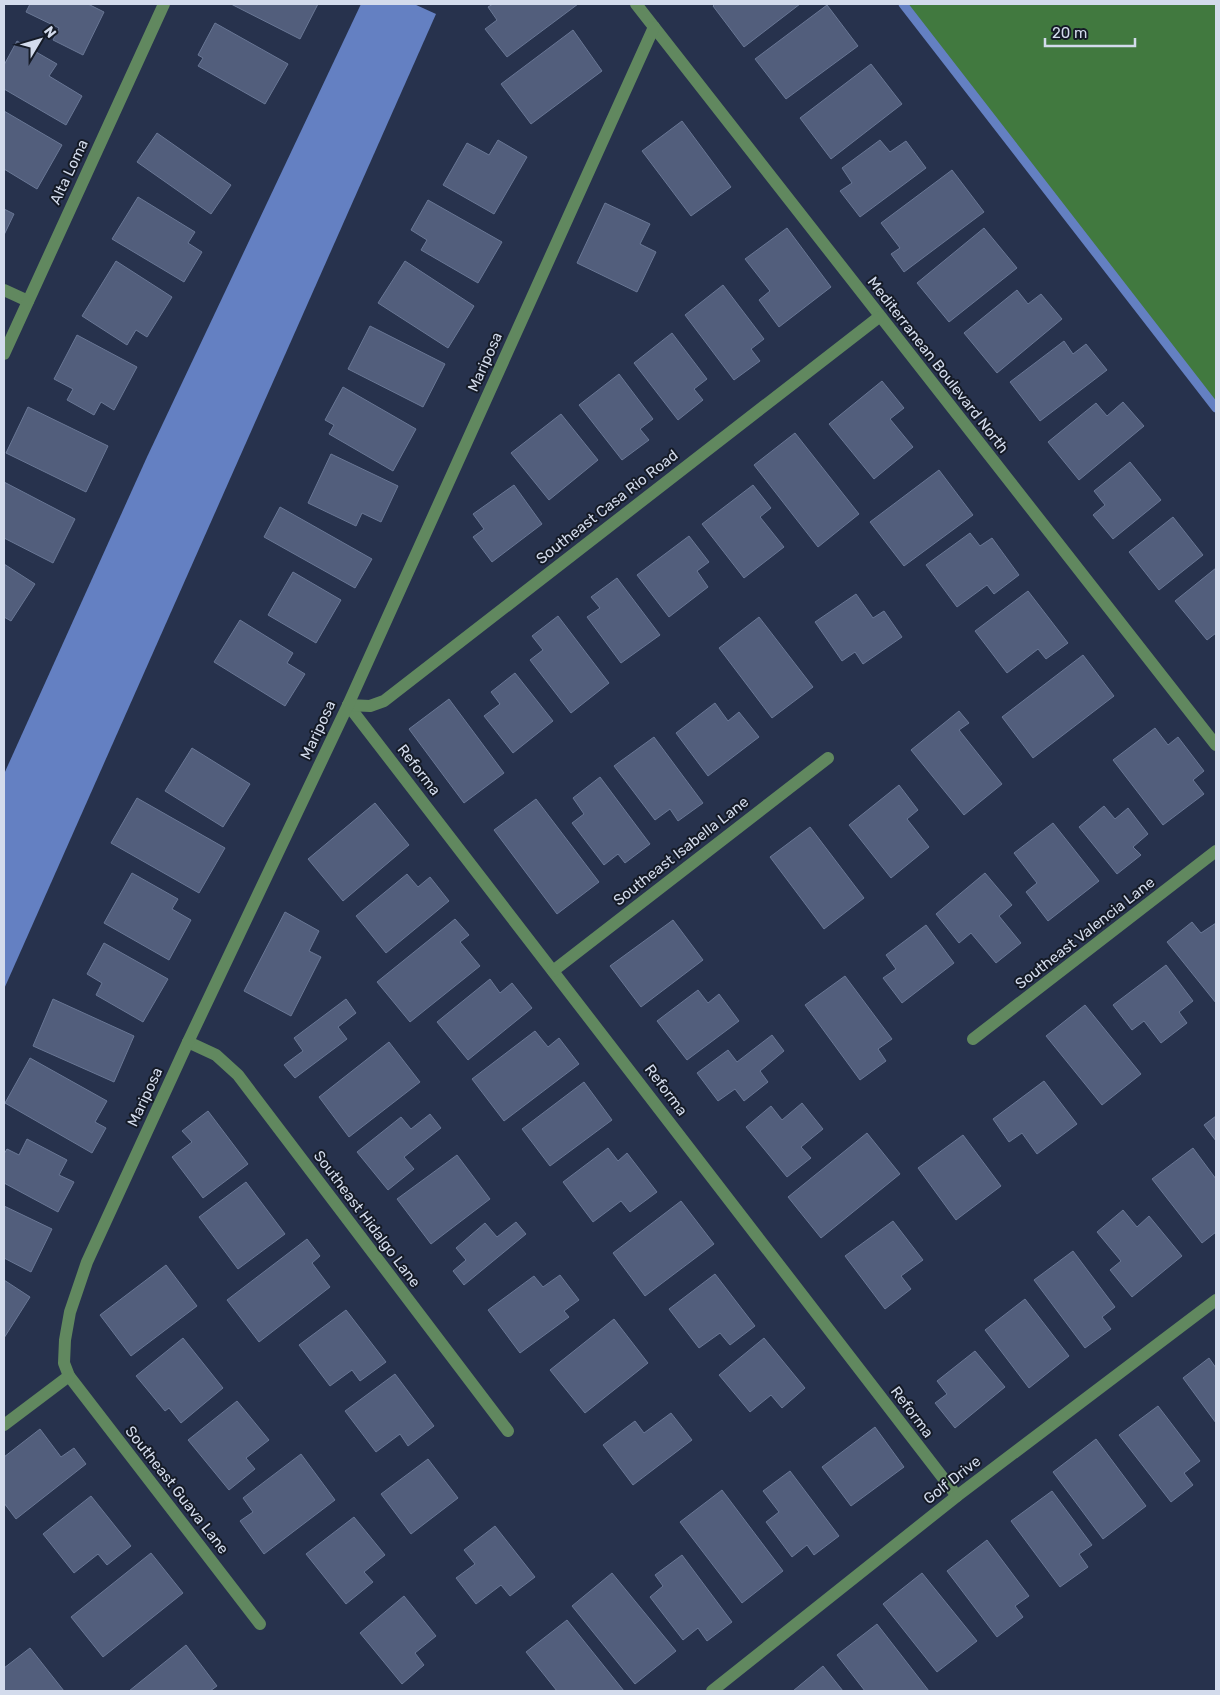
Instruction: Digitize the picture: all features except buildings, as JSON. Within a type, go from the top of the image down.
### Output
[{"type":"street","name":"Alta Loma","points":[[4,354],[164,4]]},
{"type":"street","name":"Mediterranean Boulevard North","points":[[636,4],[879,317],[1216,745]]},
{"type":"street","name":"Mariposa","points":[[69,1376],[64,1362],[65,1340],[70,1312],[87,1262],[188,1042],[348,705],[654,27]]},
{"type":"street","points":[[4,290],[28,301]]},
{"type":"street","name":"Southeast Casa Rio Road","points":[[348,705],[370,706],[384,701],[879,317]]},
{"type":"street","name":"Reforma","points":[[348,705],[956,1496]]},
{"type":"street","name":"Southeast Isabella Lane","points":[[553,970],[828,758]]},
{"type":"street","name":"Southeast Valencia Lane","points":[[973,1039],[1216,851]]},
{"type":"street","name":"Southeast Hidalgo Lane","points":[[188,1042],[216,1055],[238,1075],[508,1431]]},
{"type":"street","name":"Golf Drive","points":[[712,1691],[956,1496],[1216,1300]]},
{"type":"street","points":[[4,1425],[69,1376]]},
{"type":"street","name":"Southeast Guava Lane","points":[[69,1376],[260,1624]]},
{"type":"green space","points":[[906,4],[1216,4],[1216,405]]},
{"type":"water","points":[[361,4],[414,4],[436,14],[4,989],[4,774],[147,457]]},
{"type":"waterway","points":[[903,4],[1216,408]]}]
